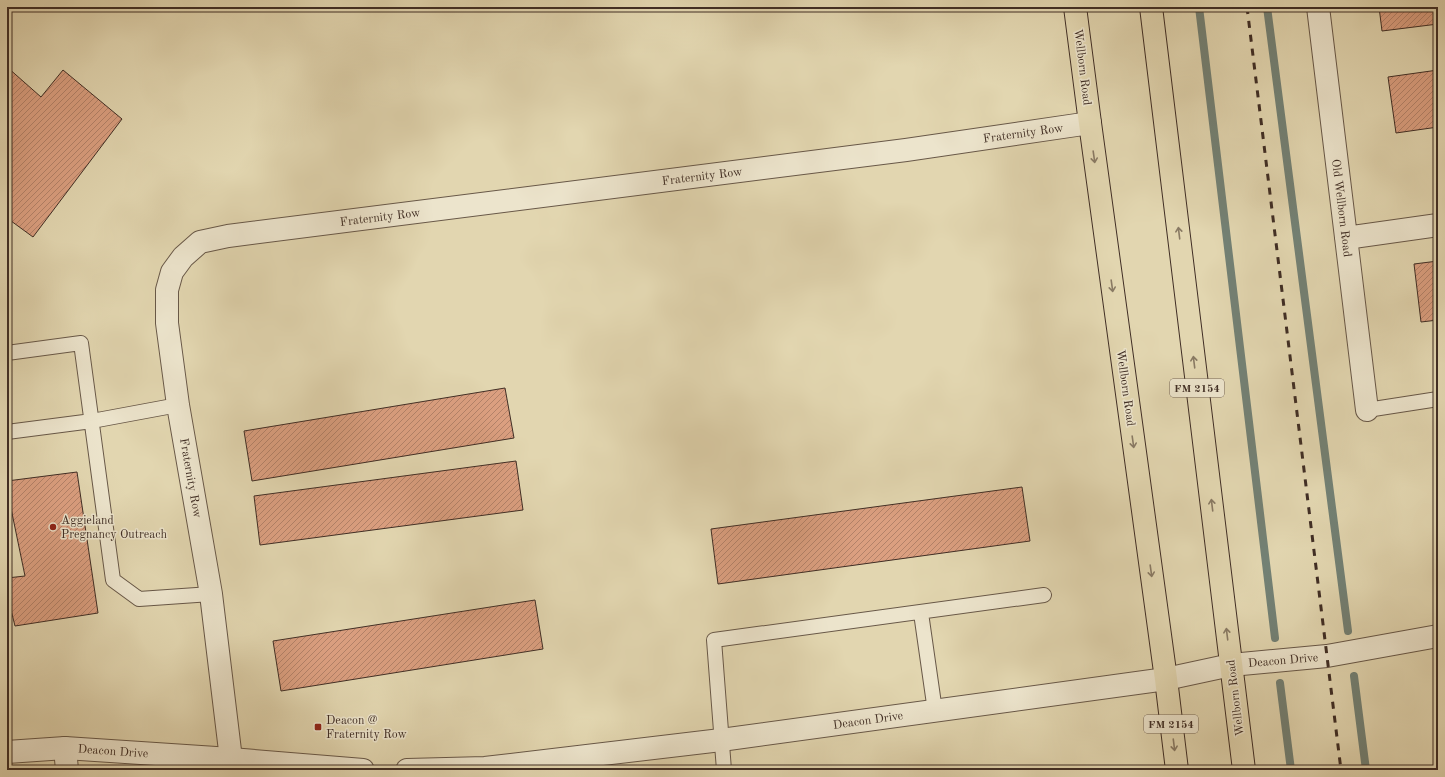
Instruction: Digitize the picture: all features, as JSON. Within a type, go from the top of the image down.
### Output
[{"type":"main road","name":"Wellborn Road","points":[[1075,7],[1166,679],[1176,770]]},
{"type":"main road","name":"Wellborn Road","points":[[1151,7],[1244,770]]},
{"type":"street","name":"Old Wellborn Road","points":[[1318,7],[1367,410]]},
{"type":"street","name":"Fraternity Row","points":[[231,759],[212,594],[178,405],[167,323],[167,290],[172,272],[183,256],[200,242],[236,235],[922,148],[1090,123]]},
{"type":"street","points":[[1346,238],[1438,226]]},
{"type":"street","name":"Deacon Drive","points":[[407,770],[485,769],[721,740],[1166,679],[1231,665],[1327,656],[1438,636]]},
{"type":"street","name":"Deacon Drive","points":[[7,752],[64,748],[231,759],[363,770]]},
{"type":"street","points":[[64,748],[67,770]]},
{"type":"lane","points":[[7,353],[81,343],[113,580],[139,599],[212,594]]},
{"type":"lane","points":[[1367,410],[1438,400]]},
{"type":"lane","points":[[7,432],[92,421],[178,405]]},
{"type":"lane","points":[[724,770],[714,640],[1044,596]]},
{"type":"lane","points":[[921,613],[935,711]]},
{"type":"building","points":[[1379,7],[1438,7],[1438,24],[1382,31]]},
{"type":"building","points":[[7,67],[41,97],[63,70],[122,119],[33,237],[7,218]]},
{"type":"building","points":[[1438,70],[1438,127],[1396,133],[1388,77]]},
{"type":"building","points":[[1438,261],[1438,320],[1421,322],[1414,264]]},
{"type":"building","points":[[505,388],[514,438],[252,481],[244,431]]},
{"type":"building","points":[[516,461],[523,510],[260,545],[254,496]]},
{"type":"building","points":[[77,472],[98,613],[15,626],[7,594],[7,578],[25,576],[7,489],[7,481]]},
{"type":"building","points":[[1022,487],[1030,541],[718,584],[711,529]]},
{"type":"building","points":[[535,600],[543,649],[281,691],[273,641]]},
{"type":"waterway","points":[[1199,7],[1275,638]]},
{"type":"waterway","points":[[1267,7],[1348,631]]},
{"type":"waterway","points":[[1354,676],[1366,770]]},
{"type":"waterway","points":[[1280,683],[1291,770]]},
{"type":"railway","points":[[1247,7],[1341,770]]},
{"type":"place","name":"Aggieland Pregnancy Outreach","points":[[53,527]]},
{"type":"place","name":"Deacon @ Fraternity Row","points":[[318,727]]}]
